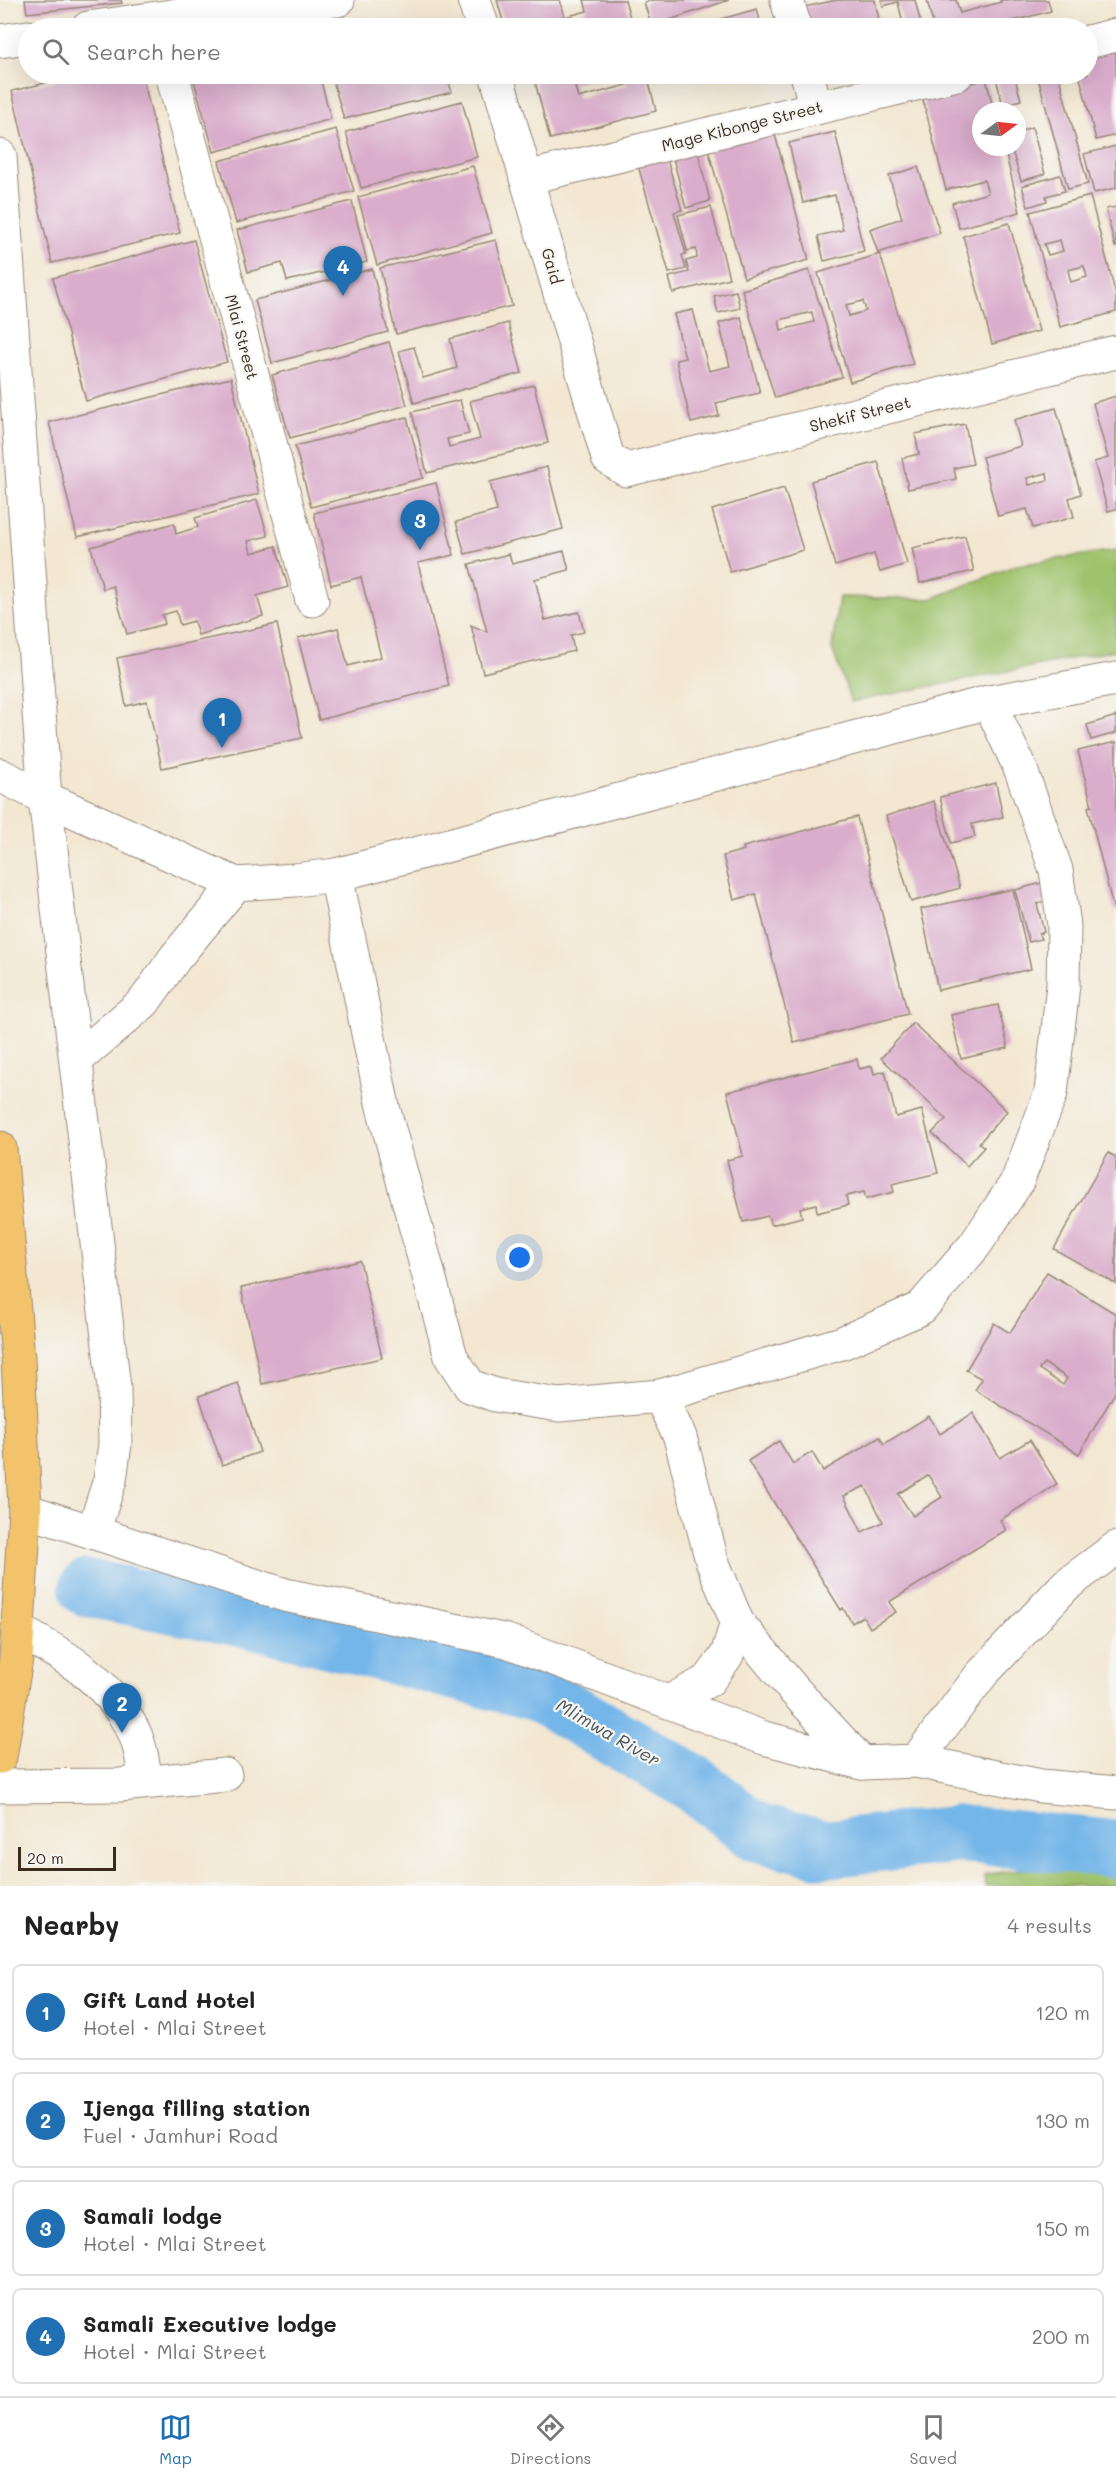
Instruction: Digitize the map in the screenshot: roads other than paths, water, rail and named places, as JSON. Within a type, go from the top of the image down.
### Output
[{"type":"main road","points":[[0,1148],[18,1358],[26,1510],[0,1757]]},
{"type":"street","points":[[187,18],[248,5],[338,0]]},
{"type":"street","points":[[474,0],[480,18]]},
{"type":"street","points":[[787,0],[792,18]]},
{"type":"street","points":[[1098,40],[1116,35]]},
{"type":"street","points":[[0,41],[18,38]]},
{"type":"street","name":"Mlai Street","points":[[175,84],[312,600]]},
{"type":"street","name":"Gaid","points":[[499,84],[608,458]]},
{"type":"street","points":[[810,84],[816,108]]},
{"type":"street","name":"Mage Kibonge Street","points":[[526,178],[916,84]]},
{"type":"street","points":[[0,156],[45,798],[114,1388],[115,1444],[110,1480],[93,1532]]},
{"type":"street","name":"Shekif Street","points":[[608,458],[626,470],[1116,352]]},
{"type":"street","points":[[0,775],[45,798],[236,884],[336,875],[989,702],[1116,679]]},
{"type":"street","points":[[336,875],[383,1107],[451,1357],[470,1386],[495,1395],[559,1405],[660,1396],[842,1343],[921,1308],[975,1245],[1017,1182],[1051,1093],[1063,985],[1064,926],[1056,870],[1021,770],[989,702]]},
{"type":"street","points":[[76,1060],[144,1002],[175,958],[236,884]]},
{"type":"street","points":[[660,1396],[680,1437],[712,1561],[737,1622],[794,1690],[862,1763]]},
{"type":"street","points":[[26,1510],[285,1595],[507,1641],[765,1738],[862,1763],[916,1761],[1041,1785],[1116,1792]]},
{"type":"street","points":[[916,1761],[981,1675],[1066,1585],[1116,1548]]},
{"type":"street","points":[[669,1702],[709,1680],[727,1654],[737,1622]]},
{"type":"street","points":[[11,1638],[75,1663],[94,1678],[133,1729],[146,1782]]},
{"type":"street","points":[[0,1786],[120,1785],[225,1774]]},
{"type":"waterway","name":"Mlimwa River","points":[[88,1588],[262,1622],[536,1692],[693,1783],[757,1833],[824,1849],[960,1834],[1116,1849]]},
{"type":"place","name":"Samali Executive lodge","points":[[343,296]]},
{"type":"place","name":"Samali lodge","points":[[420,550]]},
{"type":"place","name":"Gift Land Hotel","points":[[222,748]]},
{"type":"place","name":"Ijenga filling station","points":[[122,1733]]}]
